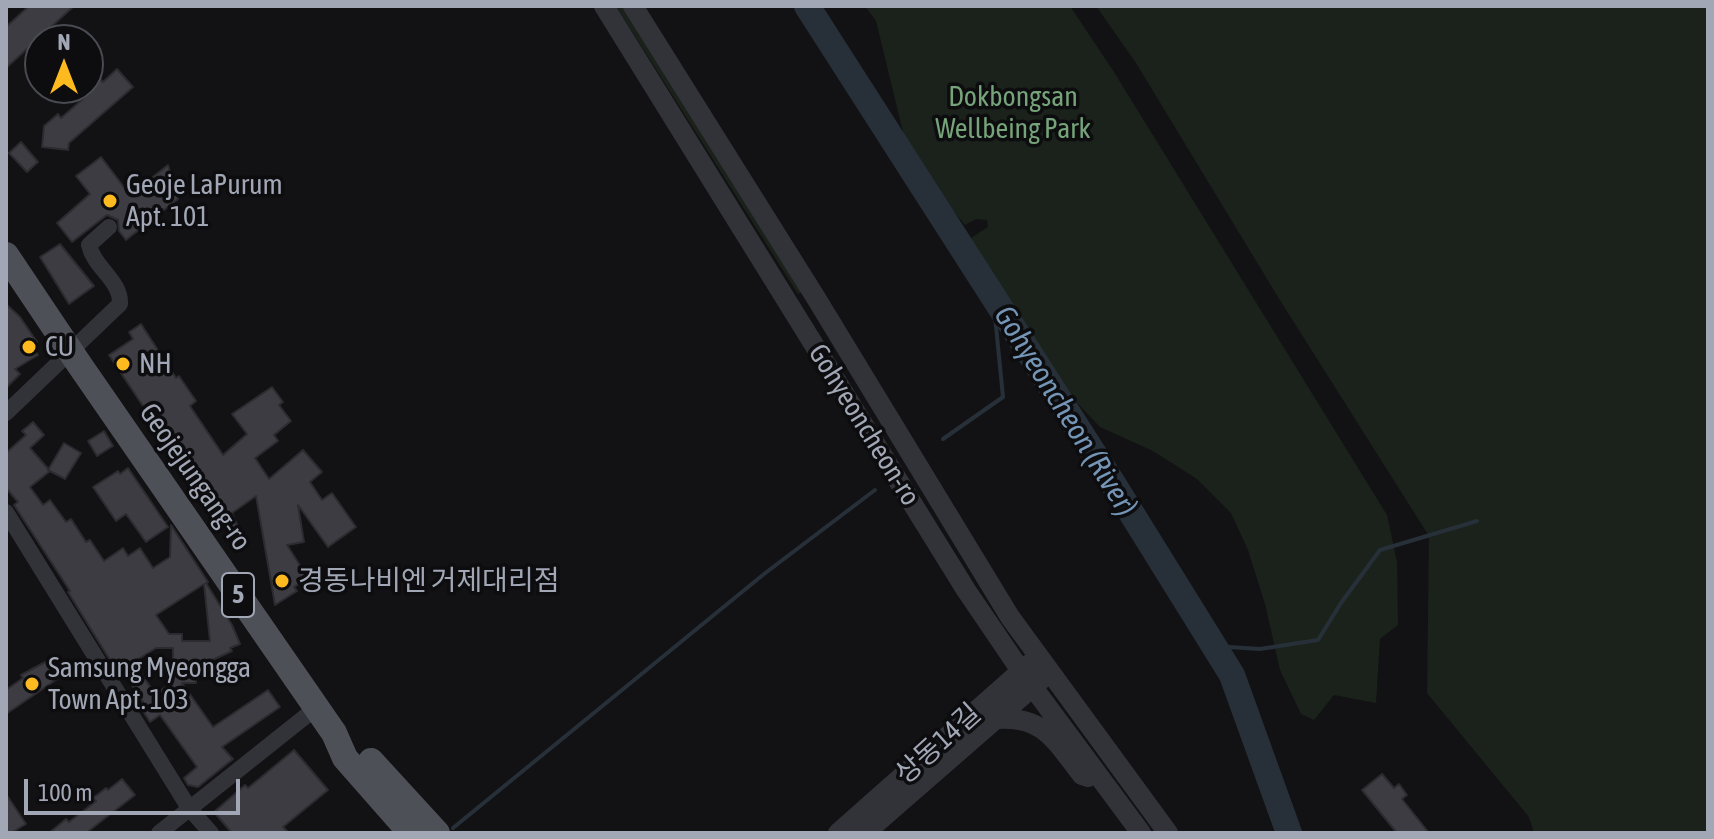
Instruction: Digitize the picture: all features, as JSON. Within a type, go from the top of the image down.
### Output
[{"type":"main road","name":"Geojejungang-ro","points":[[6,255],[334,733],[345,758],[411,833]]},
{"type":"main road","name":"Geojejungang-ro","points":[[334,733],[357,746],[437,833]]},
{"type":"street","name":"Gohyeoncheon-ro","points":[[604,6],[966,590],[1027,679],[1141,833]]},
{"type":"street","name":"Gohyeoncheon-ro","points":[[633,6],[816,298],[1010,617],[1168,833]]},
{"type":"street","points":[[6,413],[120,304],[117,288],[93,257],[89,245],[109,227]]},
{"type":"street","points":[[6,512],[189,808],[211,833]]},
{"type":"street","points":[[966,590],[966,608],[997,654],[999,663],[991,711],[1045,728],[1082,775],[1101,778]]},
{"type":"street","name":"상동14길","points":[[865,833],[1044,664]]},
{"type":"street","points":[[159,833],[316,708]]},
{"type":"street","name":"상동14길","points":[[838,833],[991,711]]},
{"type":"green space","points":[[616,6],[624,6],[804,291],[798,294]]},
{"type":"green space","name":"Dokbongsan Wellbeing Park","points":[[865,6],[1070,6],[1114,72],[1387,515],[1397,562],[1398,625],[1380,639],[1376,703],[1334,695],[1314,720],[1301,714],[1280,670],[1265,604],[1248,550],[1231,513],[1197,479],[1153,451],[1100,427],[1065,390],[1038,350],[1018,311],[1002,298],[971,238],[988,227],[987,220],[976,219],[965,225],[928,180],[905,140],[876,21]]},
{"type":"green space","points":[[1096,6],[1708,6],[1708,833],[1534,833],[1529,817],[1427,693],[1429,536],[1278,297],[1136,63]]},
{"type":"building","points":[[29,6],[74,6],[54,24],[24,24],[24,52],[6,68],[6,27]]},
{"type":"building","points":[[117,69],[133,87],[69,143],[68,150],[42,147],[44,126],[58,114],[61,118],[77,104],[104,104],[104,81]]},
{"type":"building","points":[[21,142],[38,162],[27,172],[9,153]]},
{"type":"building","name":"Geoje LaPurum Apt. 101","points":[[101,157],[130,195],[168,165],[178,199],[126,240],[119,231],[118,220],[107,215],[72,242],[57,223],[90,194],[76,176]]},
{"type":"building","points":[[60,244],[94,286],[69,304],[40,257]]},
{"type":"building","points":[[6,304],[20,317],[37,342],[32,346],[38,355],[15,369],[20,374],[6,388]]},
{"type":"building","points":[[141,324],[176,378],[179,376],[196,401],[190,406],[223,455],[247,434],[232,414],[272,387],[283,402],[279,405],[291,421],[274,435],[278,441],[255,458],[269,479],[303,450],[322,472],[310,482],[322,500],[332,493],[356,527],[328,547],[298,505],[304,542],[287,545],[308,578],[294,587],[297,591],[275,605],[256,496],[232,513],[246,546],[242,548],[162,424],[157,427],[109,355],[133,339],[129,332]]},
{"type":"building","points":[[33,422],[44,435],[30,448],[50,471],[30,487],[43,505],[50,500],[66,522],[71,519],[86,542],[90,540],[104,561],[123,548],[128,556],[140,548],[153,568],[170,557],[171,525],[208,582],[240,644],[199,666],[196,683],[182,683],[213,727],[268,690],[280,707],[222,747],[233,759],[198,787],[188,785],[184,778],[197,767],[160,715],[150,722],[139,705],[143,702],[125,675],[121,678],[14,505],[18,502],[6,488],[6,453],[26,435],[22,431]],"holes":[[[204,584],[210,641],[182,641],[182,634],[169,634],[156,615]],[[156,648],[173,648],[173,682],[155,694],[137,667],[143,663],[140,658]]]},
{"type":"building","points":[[104,431],[113,446],[97,456],[88,441]]},
{"type":"building","points":[[64,443],[81,453],[65,479],[48,470]]},
{"type":"building","points":[[128,468],[168,527],[146,542],[126,514],[116,521],[93,487]]},
{"type":"building","name":"Samsung Myeongga Town Apt. 103","points":[[51,659],[63,675],[6,714],[6,690],[23,678],[21,675]]},
{"type":"building","points":[[294,750],[328,790],[283,827],[289,833],[232,833],[214,812]]},
{"type":"building","points":[[1382,774],[1394,788],[1399,784],[1407,795],[1402,799],[1429,833],[1397,833],[1362,790]]},
{"type":"building","points":[[122,779],[135,795],[86,833],[49,833],[66,819],[69,822],[96,801],[93,798]]},
{"type":"building","points":[[6,794],[26,824],[11,833],[6,833]]},
{"type":"waterway","name":"Gohyeoncheon (River)","points":[[807,6],[1232,675],[1289,833]]},
{"type":"waterway","points":[[943,439],[1003,397],[993,296]]},
{"type":"waterway","points":[[453,828],[764,574],[875,490]]},
{"type":"waterway","points":[[1214,646],[1260,649],[1318,640],[1380,550],[1477,521]]},
{"type":"place","name":"Geoje LaPurum Apt. 101","points":[[110,201]]},
{"type":"place","name":"CU","points":[[29,347]]},
{"type":"place","name":"NH","points":[[123,364]]},
{"type":"place","name":"경동나비엔 거제대리점","points":[[282,581]]},
{"type":"place","name":"Samsung Myeongga Town Apt. 103","points":[[32,684]]}]
